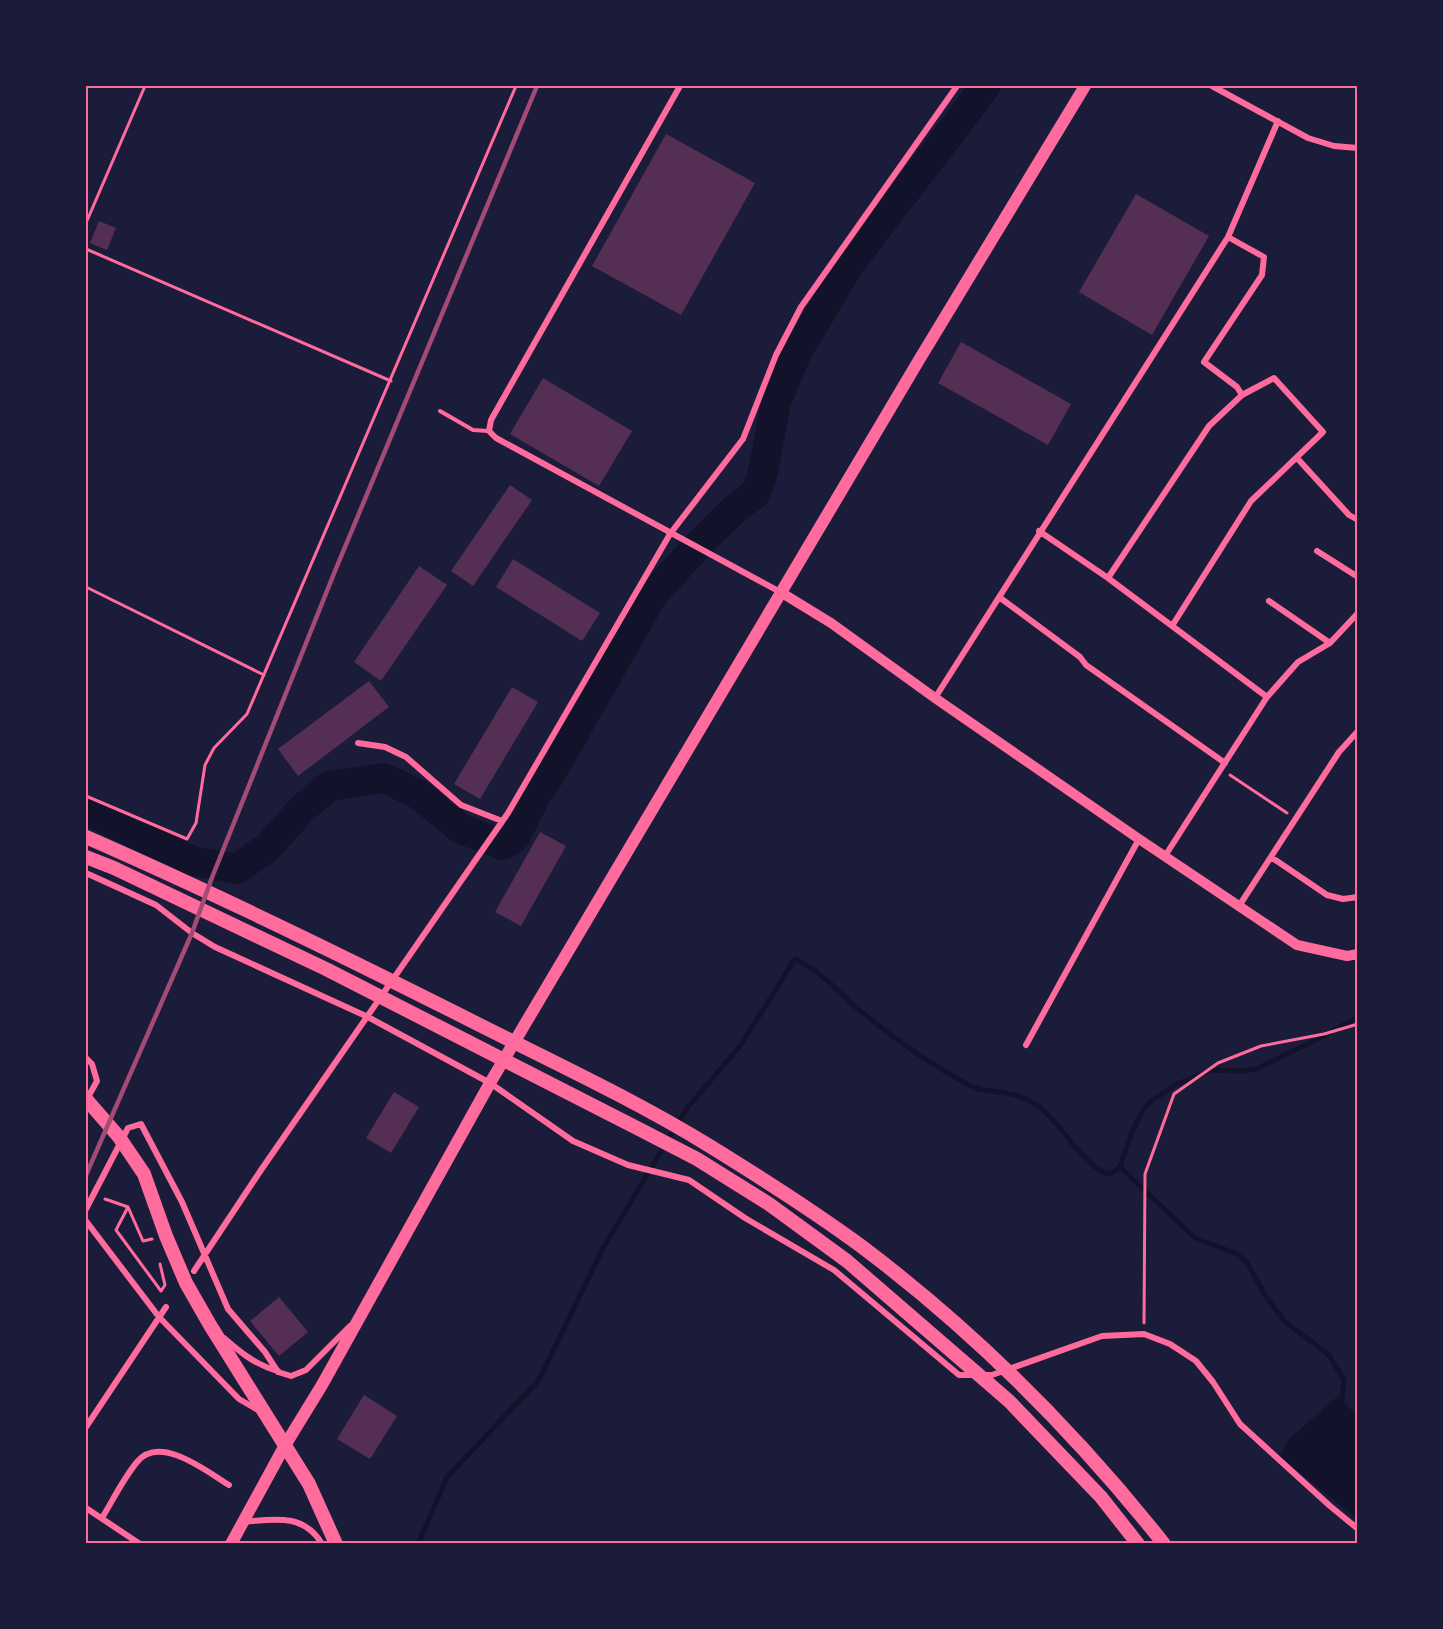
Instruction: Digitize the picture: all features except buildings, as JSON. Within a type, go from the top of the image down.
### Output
[{"type":"main road","points":[[231,1544],[490,1083],[919,360],[1086,86]]},
{"type":"main road","points":[[86,837],[337,953],[647,1110],[706,1143],[779,1190],[860,1245],[932,1303],[1022,1387],[1117,1484],[1164,1544]]},
{"type":"main road","points":[[86,857],[326,969],[697,1159],[770,1204],[847,1261],[1010,1401],[1101,1497],[1138,1544]]},
{"type":"main road","points":[[86,1100],[119,1137],[144,1174],[176,1261],[210,1325],[309,1484],[336,1544]]},
{"type":"street","points":[[680,86],[491,420],[489,431],[495,438],[782,593],[831,623],[1139,839],[1297,945],[1347,956],[1358,954]]},
{"type":"street","points":[[194,1271],[502,821],[670,534],[743,439],[776,355],[801,308],[957,86]]},
{"type":"street","points":[[1212,86],[1308,138],[1334,147],[1357,148]]},
{"type":"street","points":[[935,698],[1039,531],[1228,237],[1278,121]]},
{"type":"street","points":[[1228,237],[1264,257],[1262,275],[1204,362],[1236,387],[1242,395]]},
{"type":"street","points":[[1108,579],[1209,426],[1242,395],[1274,378],[1323,432],[1251,501],[1172,626]]},
{"type":"street","points":[[1297,458],[1349,515],[1358,520]]},
{"type":"street","points":[[1039,531],[1108,579],[1267,697]]},
{"type":"street","points":[[1317,551],[1358,577]]},
{"type":"street","points":[[999,597],[1080,657],[1086,665],[1223,766]]},
{"type":"street","points":[[1269,600],[1330,643]]},
{"type":"street","points":[[1165,856],[1267,697],[1298,662],[1330,643],[1358,613]]},
{"type":"street","points":[[1239,906],[1339,752],[1358,731]]},
{"type":"street","points":[[358,743],[385,747],[406,757],[461,805],[502,821]]},
{"type":"street","points":[[1026,1045],[1139,839]]},
{"type":"street","points":[[1271,857],[1327,895],[1343,899],[1358,897]]},
{"type":"street","points":[[86,873],[156,904],[192,933],[215,947],[368,1017],[490,1083],[573,1141],[628,1165],[689,1180],[745,1218],[834,1270],[959,1375],[992,1375],[1102,1336],[1144,1334],[1170,1344],[1196,1362],[1213,1382],[1240,1424],[1358,1529]]},
{"type":"street","points":[[86,1058],[92,1064],[98,1081],[86,1100]]},
{"type":"street","points":[[86,1209],[128,1128],[141,1124],[182,1202],[228,1309],[265,1352],[278,1372]]},
{"type":"street","points":[[86,1221],[159,1317],[239,1399],[264,1413]]},
{"type":"street","points":[[86,1427],[166,1307]]},
{"type":"street","points":[[210,1325],[245,1356],[262,1367],[291,1376],[306,1370],[361,1315]]},
{"type":"street","points":[[102,1518],[137,1461],[147,1454],[167,1452],[189,1461],[229,1485]]},
{"type":"street","points":[[86,1508],[140,1544]]},
{"type":"street","points":[[243,1522],[295,1520],[310,1529],[322,1544]]},
{"type":"lane","points":[[440,411],[473,430],[489,431]]},
{"type":"path","points":[[86,223],[145,86]]},
{"type":"path","points":[[86,796],[187,839],[196,823],[205,765],[214,748],[247,714],[516,86]]},
{"type":"path","points":[[86,249],[391,381]]},
{"type":"path","points":[[86,587],[264,675]]},
{"type":"path","points":[[1223,766],[1296,819]]},
{"type":"path","points":[[1144,1334],[1145,1174],[1174,1094],[1218,1063],[1261,1046],[1324,1034],[1358,1024]]},
{"type":"path","points":[[93,1195],[128,1207],[143,1241]]},
{"type":"path","points":[[128,1207],[116,1230],[161,1291],[165,1286],[158,1257]]},
{"type":"path","points":[[154,1239],[156,1248]]},
{"type":"shaded area","points":[[1338,1396],[1357,1416],[1357,1519],[1280,1457],[1287,1441]]},
{"type":"waterway","points":[[86,810],[193,861],[237,869],[268,847],[302,809],[329,786],[384,778],[418,794],[461,829],[503,845],[515,837],[536,795],[550,775],[652,596],[701,542],[735,509],[756,493],[763,472],[776,402],[796,354],[849,265],[986,86]]},
{"type":"waterway","points":[[418,1544],[447,1477],[539,1380],[604,1246],[688,1107],[740,1046],[795,959],[822,977],[888,1033],[941,1069],[975,1088],[1012,1094],[1039,1107],[1050,1116],[1092,1165],[1110,1174],[1120,1167],[1132,1132],[1143,1110],[1151,1101],[1177,1084],[1212,1070],[1256,1069],[1358,1017]]},
{"type":"waterway","points":[[1120,1167],[1195,1238],[1237,1254],[1247,1263],[1267,1298],[1284,1321],[1329,1355],[1344,1380],[1341,1405]]},
{"type":"railway","points":[[86,1175],[192,933],[211,880],[335,571],[537,86]]}]
